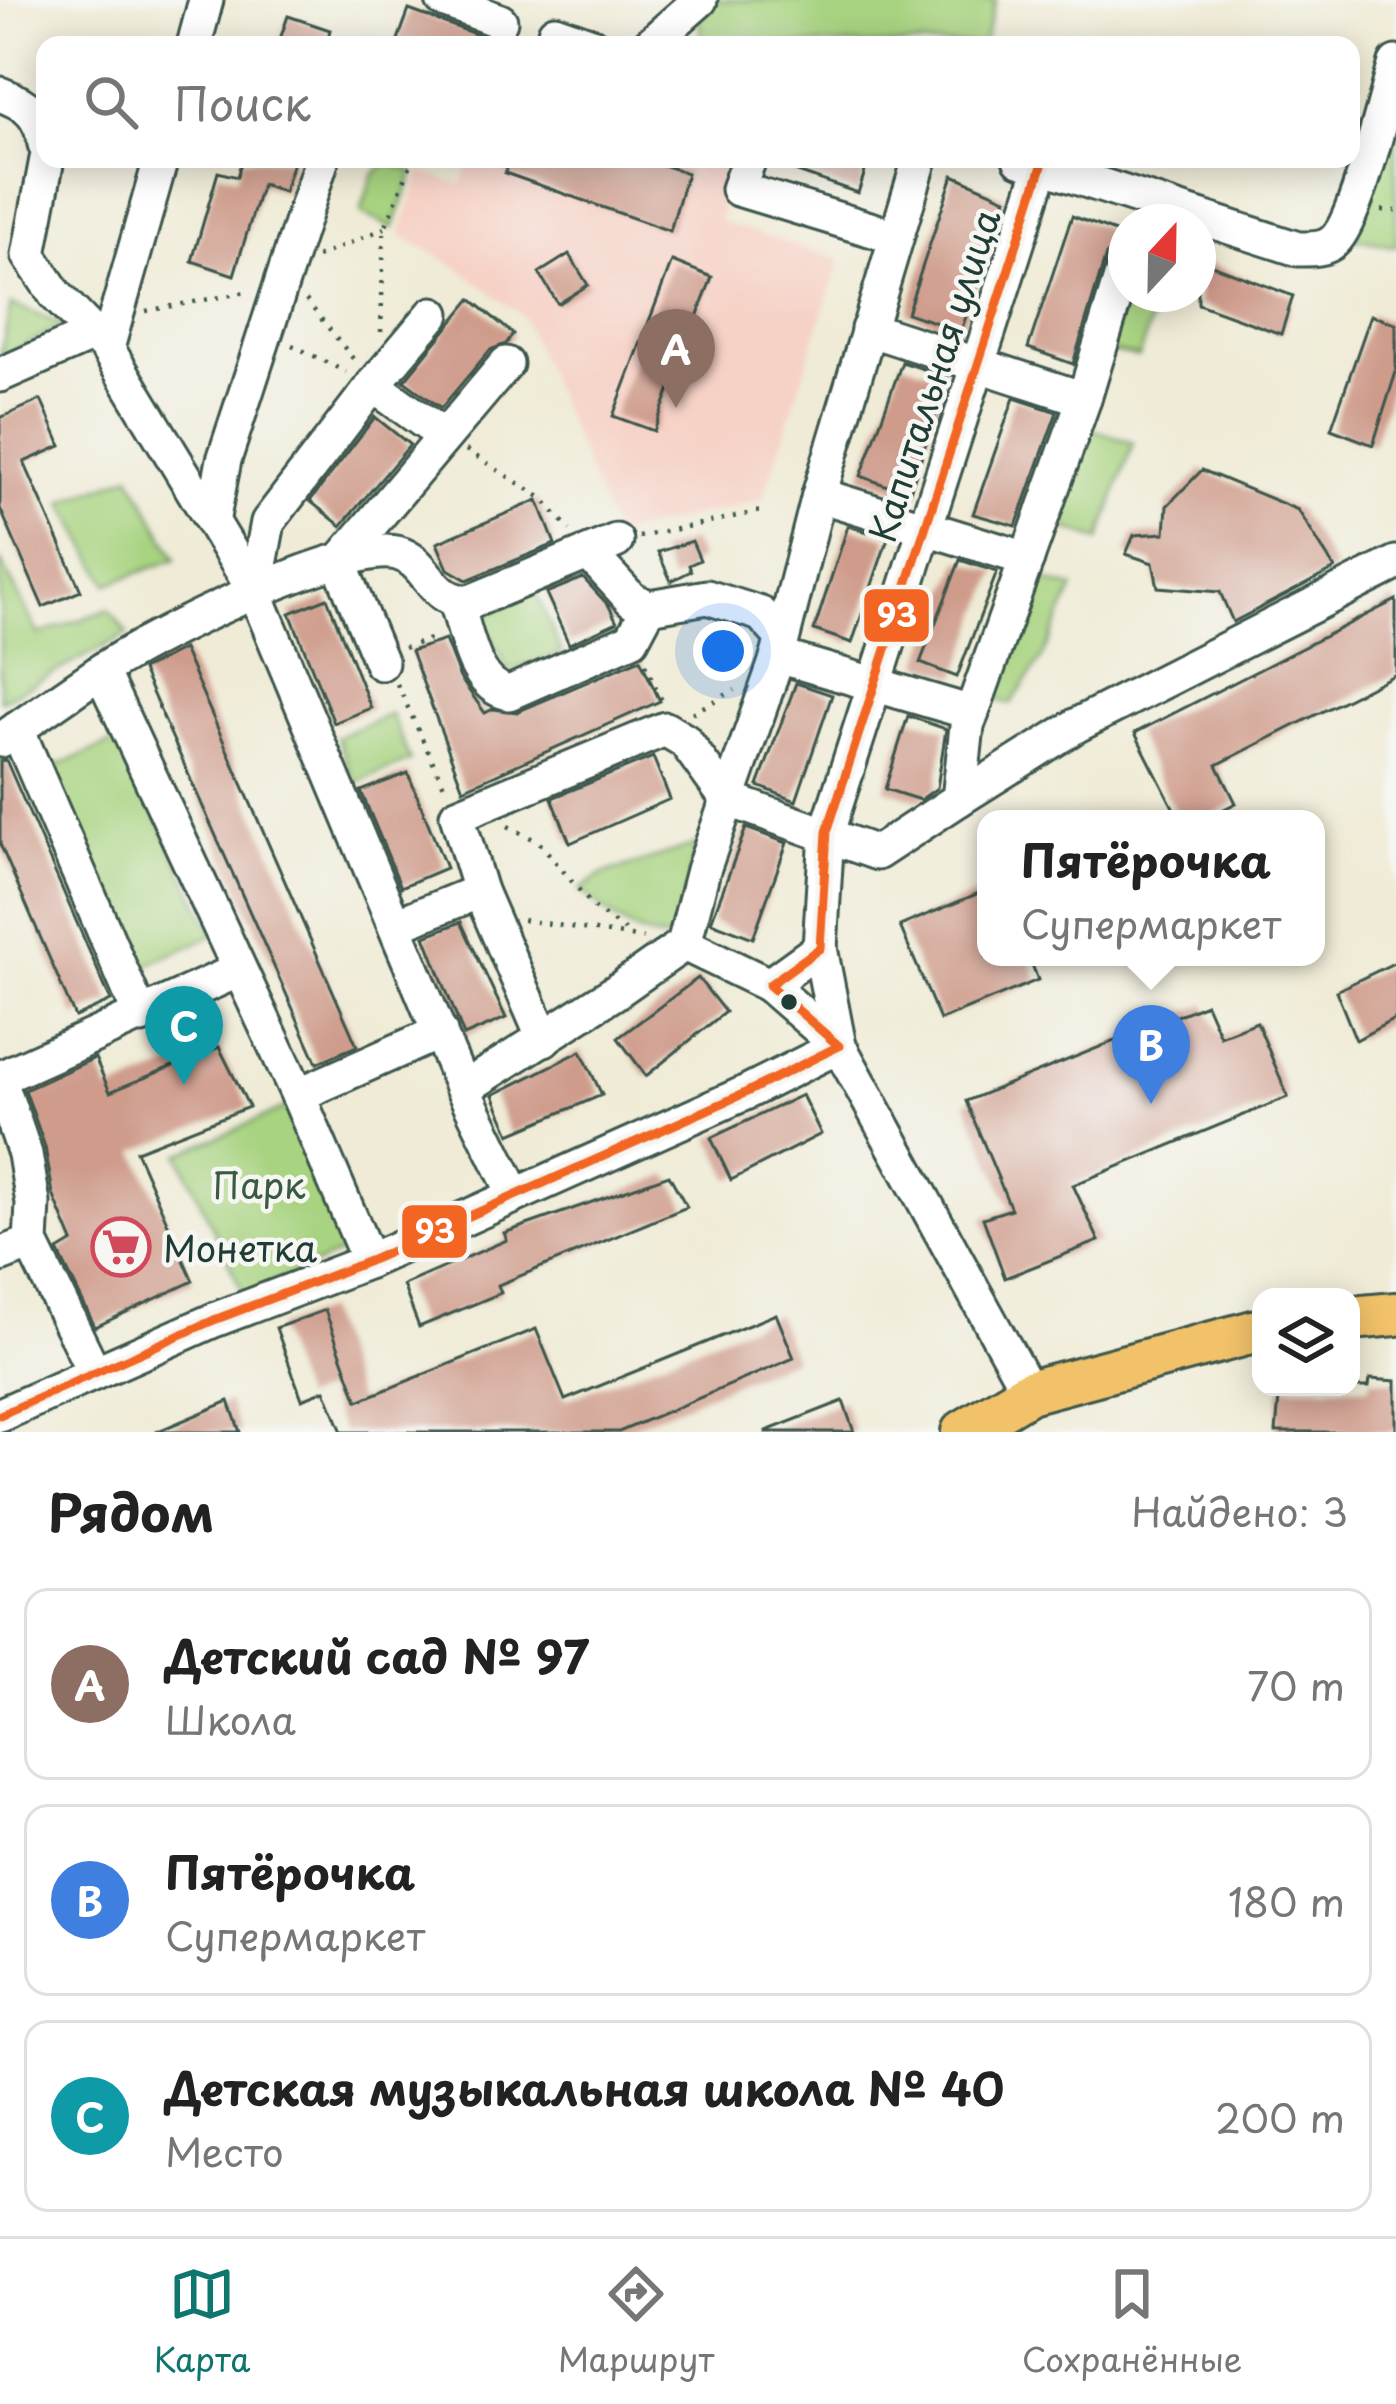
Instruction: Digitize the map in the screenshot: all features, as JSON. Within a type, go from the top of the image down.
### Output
[{"type":"main road","points":[[1360,1317],[1396,1314]]},
{"type":"main road","points":[[963,1432],[1029,1392],[1252,1332]]},
{"type":"street","points":[[196,36],[206,0]]},
{"type":"street","points":[[443,0],[500,21]]},
{"type":"street","points":[[659,36],[700,0]]},
{"type":"street","points":[[556,32],[567,36]]},
{"type":"street","points":[[1216,230],[1298,249],[1331,244],[1349,216],[1396,63]]},
{"type":"street","points":[[0,94],[36,114]]},
{"type":"street","points":[[44,168],[15,263],[56,294],[100,341],[213,517],[255,592],[463,1089],[515,1195]]},
{"type":"street","points":[[100,341],[158,168]]},
{"type":"street","points":[[213,517],[224,460],[319,168]]},
{"type":"street","points":[[746,168],[738,189],[896,237]]},
{"type":"street","points":[[463,1089],[684,944],[703,870],[778,654],[917,168]]},
{"type":"street","name":"Капитальная улица","points":[[839,1046],[820,948],[827,832],[976,365],[1030,168]]},
{"type":"street","points":[[1042,168],[1123,204]]},
{"type":"street","points":[[959,799],[972,713],[1110,312]]},
{"type":"street","points":[[255,592],[268,522],[433,314]]},
{"type":"street","points":[[868,329],[1084,398]]},
{"type":"street","points":[[0,375],[100,341]]},
{"type":"street","points":[[339,562],[506,364]]},
{"type":"street","points":[[373,385],[444,436]]},
{"type":"street","points":[[820,495],[1027,559]]},
{"type":"street","points":[[141,1017],[8,735],[141,644],[255,592],[374,551],[412,559],[436,590],[457,602],[470,602],[603,547],[632,600],[649,607],[707,597],[761,614],[778,654],[972,713]]},
{"type":"street","points":[[339,562],[381,663]]},
{"type":"street","points":[[544,1039],[485,903],[463,813],[673,725],[727,799],[877,853],[1077,725],[1396,563]]},
{"type":"street","points":[[457,602],[484,681],[509,693],[633,638],[649,607]]},
{"type":"street","points":[[101,671],[298,1095],[369,1261]]},
{"type":"street","points":[[396,926],[485,903]]},
{"type":"street","points":[[684,944],[769,986],[839,1046],[1029,1392]]},
{"type":"street","points":[[769,986],[820,948]]},
{"type":"street","points":[[94,1372],[16,1250],[33,1203],[26,1154],[0,1080],[239,970]]},
{"type":"street","points":[[298,1095],[440,1032]]},
{"type":"street","points":[[0,1415],[214,1320],[369,1261],[839,1046]]},
{"type":"path","points":[[373,385],[381,333],[384,230],[409,168]]},
{"type":"path","points":[[284,277],[373,385]]},
{"type":"path","points":[[265,336],[373,385]]},
{"type":"path","points":[[444,436],[542,498],[603,547],[766,510]]},
{"type":"path","points":[[633,638],[673,725],[778,654]]},
{"type":"path","points":[[381,663],[401,690],[463,813],[539,842],[595,909],[632,936]]},
{"type":"path","points":[[485,903],[684,944]]},
{"type":"shaded area","points":[[467,168],[733,168],[719,221],[840,260],[763,500],[615,536],[522,316],[459,268],[400,234],[421,172],[462,184]]},
{"type":"green space","points":[[716,0],[996,0],[986,36],[702,36],[698,20]]},
{"type":"green space","points":[[1396,94],[1396,247],[1354,238]]},
{"type":"green space","points":[[380,168],[414,172],[393,228],[361,213],[372,177]]},
{"type":"green space","points":[[11,304],[63,325],[0,358]]},
{"type":"green space","points":[[1120,312],[1153,312],[1139,357],[1107,351]]},
{"type":"green space","points":[[1089,428],[1133,443],[1100,540],[1052,524]]},
{"type":"green space","points":[[131,475],[176,559],[108,584],[63,502]]},
{"type":"green space","points":[[0,560],[39,635],[109,609],[128,634],[0,701]]},
{"type":"green space","points":[[1032,578],[1074,588],[1042,658],[1011,704],[986,697]]},
{"type":"green space","points":[[535,590],[562,653],[508,671],[482,618]]},
{"type":"green space","points":[[391,714],[410,761],[355,783],[337,737]]},
{"type":"green space","points":[[120,740],[214,935],[131,972],[44,771]]},
{"type":"green space","points":[[696,845],[676,939],[635,931],[580,890],[601,875]]},
{"type":"green space","name":"Парк","points":[[290,1106],[350,1248],[245,1298],[179,1154]]},
{"type":"building","points":[[409,10],[481,36],[399,36]]},
{"type":"building","points":[[288,16],[330,30],[328,36],[281,36]]},
{"type":"building","points":[[240,168],[291,168],[284,192],[262,184],[234,275],[192,261],[218,172],[237,177]]},
{"type":"building","points":[[506,168],[672,168],[687,173],[670,231],[505,173]]},
{"type":"building","points":[[786,168],[866,168],[858,193]]},
{"type":"building","points":[[953,175],[1006,198],[961,331],[907,313]]},
{"type":"building","points":[[1072,216],[1108,229],[1108,253],[1073,364],[1028,348]]},
{"type":"building","points":[[569,254],[588,285],[558,304],[539,273]]},
{"type":"building","points":[[672,261],[712,277],[654,431],[613,416]]},
{"type":"building","points":[[1216,267],[1293,296],[1281,334],[1216,311]]},
{"type":"building","points":[[471,299],[513,334],[506,344],[490,350],[441,408],[404,381]]},
{"type":"building","points":[[1371,315],[1396,324],[1396,372],[1373,445],[1331,429]]},
{"type":"building","points":[[902,362],[948,377],[909,494],[861,476]]},
{"type":"building","points":[[1014,398],[1057,412],[1016,526],[973,514]]},
{"type":"building","points":[[41,400],[61,446],[24,462],[81,591],[43,607],[0,508],[0,418]]},
{"type":"building","points":[[375,417],[410,445],[341,526],[310,501]]},
{"type":"building","points":[[1202,470],[1298,510],[1335,569],[1233,622],[1220,592],[1158,587],[1153,563],[1126,554],[1134,535],[1165,533],[1167,506]]},
{"type":"building","points":[[538,500],[555,544],[467,580],[448,569],[437,543]]},
{"type":"building","points":[[848,526],[888,538],[852,643],[814,630]]},
{"type":"building","points":[[692,541],[700,560],[689,565],[691,571],[671,581],[658,552]]},
{"type":"building","points":[[960,560],[997,572],[957,677],[920,663]]},
{"type":"building","points":[[583,578],[617,622],[569,644],[546,593]]},
{"type":"building","points":[[327,598],[371,708],[334,723],[290,613]]},
{"type":"building","points":[[1396,600],[1396,674],[1217,765],[1236,803],[1222,810],[1174,810],[1135,733]]},
{"type":"building","points":[[445,640],[460,678],[485,713],[493,709],[517,712],[640,659],[660,701],[463,789],[411,651]]},
{"type":"building","points":[[183,649],[357,1046],[317,1063],[142,670]]},
{"type":"building","points":[[796,683],[832,695],[796,801],[758,786]]},
{"type":"building","points":[[908,716],[946,729],[937,788],[920,800],[885,789]]},
{"type":"building","points":[[653,757],[670,799],[570,843],[552,798]]},
{"type":"building","points":[[6,760],[111,1001],[75,1017],[0,844],[0,761]]},
{"type":"building","points":[[408,773],[446,868],[401,887],[361,791]]},
{"type":"building","points":[[746,828],[787,843],[753,938],[711,922]]},
{"type":"building","points":[[977,894],[977,966],[1033,966],[1038,980],[940,1020],[900,926]]},
{"type":"building","points":[[461,922],[506,1018],[464,1036],[425,936]]},
{"type":"building","points":[[1396,962],[1396,1018],[1356,1040],[1336,991]]},
{"type":"building","points":[[698,978],[725,1012],[646,1076],[618,1038]]},
{"type":"building","points":[[1206,1004],[1220,1036],[1257,1022],[1288,1097],[1073,1185],[1099,1241],[1005,1278],[983,1218],[1011,1209],[966,1101]]},
{"type":"building","points":[[219,1047],[249,1107],[136,1151],[193,1281],[95,1327],[58,1251],[73,1242],[53,1194],[45,1147],[25,1090],[95,1058],[110,1092]]},
{"type":"building","points":[[581,1051],[602,1095],[510,1134],[493,1095]]},
{"type":"building","points":[[802,1095],[821,1134],[731,1180],[711,1138]]},
{"type":"building","points":[[669,1175],[687,1207],[498,1285],[501,1293],[419,1327],[403,1285],[507,1240],[504,1233]]},
{"type":"building","points":[[325,1310],[358,1401],[536,1329],[565,1400],[776,1314],[794,1358],[619,1432],[342,1432],[325,1390],[302,1399],[276,1328]]},
{"type":"building","points":[[1370,1379],[1396,1381],[1396,1432],[1276,1432],[1279,1396],[1360,1396],[1360,1387],[1369,1387]]},
{"type":"building","points":[[229,1401],[240,1432],[156,1432]]},
{"type":"building","points":[[843,1401],[854,1432],[766,1432],[766,1431]]},
{"type":"transit line","name":"93","points":[[0,1415],[214,1320],[369,1261],[745,1093],[839,1046],[769,985],[820,948],[827,832],[1041,168]]},
{"type":"place","name":"Детский сад № 97","points":[[676,408]]},
{"type":"place","name":"Детская музыкальная школа № 40","points":[[184,1085]]},
{"type":"place","name":"Пятёрочка","points":[[1151,1104]]},
{"type":"place","name":"Монетка","points":[[121,1247]]}]
